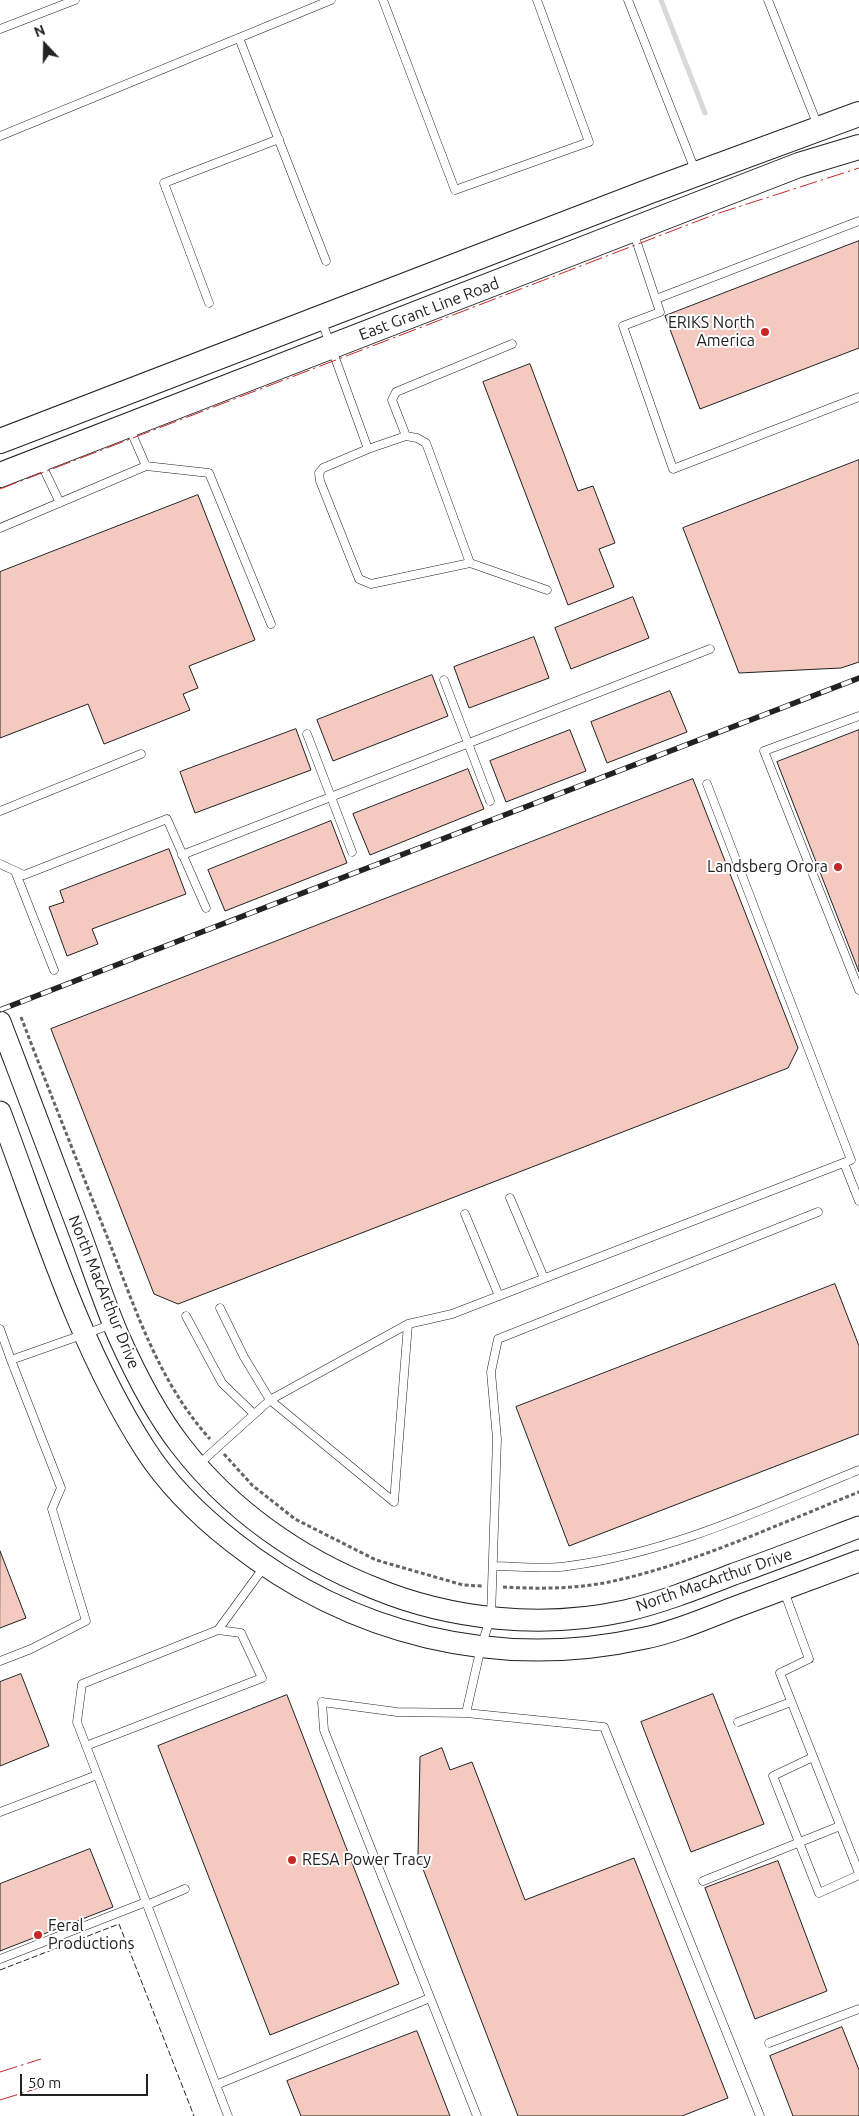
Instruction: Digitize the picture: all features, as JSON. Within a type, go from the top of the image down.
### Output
[{"type":"main road","name":"East Grant Line Road","points":[[0,441],[696,174],[859,114]]},
{"type":"main road","name":"East Grant Line Road","points":[[0,474],[799,165],[859,147]]},
{"type":"main road","name":"North MacArthur Drive","points":[[0,1022],[114,1324],[145,1390],[180,1445],[220,1491],[258,1522],[300,1552],[346,1577],[395,1597],[440,1610],[514,1619],[569,1619],[623,1611],[670,1599],[859,1527]]},
{"type":"main road","name":"North MacArthur Drive","points":[[0,1112],[85,1333],[110,1390],[146,1451],[172,1485],[214,1526],[265,1565],[307,1591],[364,1618],[422,1637],[481,1646],[528,1650],[593,1647],[646,1638],[678,1629],[859,1561]]},
{"type":"lane","points":[[0,29],[75,0]]},
{"type":"lane","points":[[0,136],[331,0]]},
{"type":"lane","points":[[383,0],[455,190],[588,142],[537,0]]},
{"type":"lane","points":[[628,0],[696,174]]},
{"type":"lane","points":[[768,0],[819,129]]},
{"type":"lane","points":[[240,38],[326,261]]},
{"type":"lane","points":[[209,303],[164,183],[279,139]]},
{"type":"lane","points":[[656,299],[859,221]]},
{"type":"lane","points":[[633,230],[660,312],[623,326],[673,469],[859,397]]},
{"type":"lane","points":[[320,318],[332,346],[368,449]]},
{"type":"lane","points":[[406,436],[392,400],[396,392],[512,344]]},
{"type":"lane","points":[[128,425],[146,466]]},
{"type":"lane","points":[[470,563],[426,443],[417,438],[406,436],[368,449],[323,468],[319,474],[359,579],[370,584],[470,563],[547,590]]},
{"type":"lane","points":[[39,459],[60,502]]},
{"type":"lane","points":[[0,528],[146,466],[209,473],[271,624]]},
{"type":"lane","points":[[182,855],[710,649]]},
{"type":"lane","points":[[444,680],[490,801]]},
{"type":"lane","points":[[859,716],[764,751],[859,990]]},
{"type":"lane","points":[[307,734],[352,852]]},
{"type":"lane","points":[[0,811],[141,754]]},
{"type":"lane","points":[[197,1465],[270,1400],[408,1324],[452,1314],[851,1160],[707,784]]},
{"type":"lane","points":[[0,864],[24,875],[167,819],[206,908]]},
{"type":"lane","points":[[14,871],[54,970]]},
{"type":"lane","points":[[844,1163],[859,1201]]},
{"type":"lane","points":[[510,1198],[544,1278]]},
{"type":"lane","points":[[466,1713],[481,1646],[491,1616],[497,1439],[491,1372],[498,1339],[818,1212]]},
{"type":"lane","points":[[465,1214],[499,1296]]},
{"type":"lane","points":[[220,1308],[244,1357],[270,1400],[394,1502],[408,1324]]},
{"type":"lane","points":[[186,1316],[222,1383],[254,1414]]},
{"type":"lane","points":[[11,1360],[114,1324]]},
{"type":"lane","points":[[0,1329],[61,1488],[52,1509],[86,1621],[31,1649],[0,1661]]},
{"type":"lane","points":[[492,1566],[566,1567],[609,1560],[666,1544],[732,1521],[859,1470]]},
{"type":"lane","points":[[218,1630],[265,1565]]},
{"type":"lane","points":[[783,1589],[808,1659],[780,1674],[813,1757],[859,1874],[820,1893],[773,1776],[813,1757]]},
{"type":"lane","points":[[86,1746],[262,1678],[241,1633],[218,1630],[82,1684],[77,1722],[86,1746],[146,1904],[228,2116]]},
{"type":"lane","points":[[477,2116],[324,1730],[322,1702],[397,1712],[466,1713],[604,1728],[760,2116]]},
{"type":"lane","points":[[738,1722],[791,1702]]},
{"type":"lane","points":[[0,1812],[97,1775]]},
{"type":"lane","points":[[702,1881],[840,1826]]},
{"type":"lane","points":[[0,1959],[185,1889]]},
{"type":"lane","points":[[216,2085],[430,1998]]},
{"type":"lane","points":[[769,2044],[859,2010]]},
{"type":"path","points":[[21,1017],[141,1324],[165,1376],[196,1424],[217,1447],[252,1485],[296,1519],[376,1560],[463,1585],[541,1589],[608,1582],[672,1566],[859,1492]]},
{"type":"building","name":"ERIKS North America","points":[[859,241],[859,348],[700,409],[665,316]]},
{"type":"building","points":[[530,364],[578,491],[593,486],[615,543],[599,549],[614,587],[568,605],[483,382]]},
{"type":"building","points":[[859,460],[859,662],[841,668],[739,673],[683,528]]},
{"type":"building","points":[[198,495],[255,640],[189,666],[198,688],[183,694],[190,710],[104,744],[88,704],[0,738],[0,572]]},
{"type":"building","points":[[633,597],[649,638],[571,669],[555,628]]},
{"type":"building","points":[[534,637],[549,678],[469,708],[454,667]]},
{"type":"building","points":[[432,675],[448,716],[333,761],[317,720]]},
{"type":"building","points":[[670,691],[687,732],[607,763],[591,722]]},
{"type":"building","points":[[296,729],[311,770],[195,813],[180,772]]},
{"type":"building","points":[[570,730],[586,771],[506,802],[490,761]]},
{"type":"building","name":"Landsberg Orora","points":[[859,730],[859,972],[777,762]]},
{"type":"building","points":[[468,769],[484,809],[370,855],[353,814]]},
{"type":"building","points":[[693,779],[798,1048],[788,1068],[178,1304],[154,1294],[51,1029]]},
{"type":"building","points":[[331,821],[347,863],[225,911],[208,870]]},
{"type":"building","points":[[169,849],[186,894],[92,929],[98,944],[67,956],[49,907],[64,902],[60,891]]},
{"type":"building","points":[[835,1284],[859,1346],[859,1434],[569,1546],[516,1407]]},
{"type":"building","points":[[0,1551],[26,1618],[0,1628]]},
{"type":"building","points":[[21,1674],[49,1746],[0,1766],[0,1682]]},
{"type":"building","points":[[713,1694],[764,1824],[691,1852],[641,1722]]},
{"type":"building","points":[[287,1695],[399,1984],[270,2035],[158,1746]]},
{"type":"building","points":[[442,1748],[450,1770],[472,1762],[525,1900],[634,1858],[728,2098],[682,2116],[518,2116],[418,1856],[420,1757]]},
{"type":"building","points":[[90,1849],[113,1907],[0,1951],[0,1884]]},
{"type":"building","points":[[778,1861],[827,1991],[755,2019],[705,1888]]},
{"type":"building","points":[[842,2027],[859,2070],[859,2116],[793,2116],[770,2056]]},
{"type":"building","points":[[417,2031],[450,2116],[301,2116],[287,2081]]},
{"type":"waterway","points":[[661,0],[705,113]]},
{"type":"railway","points":[[0,1010],[859,678]]},
{"type":"fence","points":[[0,1970],[119,1924],[194,2116]]},
{"type":"power","points":[[0,489],[716,214],[859,168]]},
{"type":"power","points":[[0,2072],[41,2059]]},
{"type":"power","points":[[0,2100],[61,2081]]},
{"type":"place","name":"ERIKS North America","points":[[765,332]]},
{"type":"place","name":"Landsberg Orora","points":[[838,867]]},
{"type":"place","name":"RESA Power Tracy","points":[[292,1860]]},
{"type":"place","name":"Feral Productions","points":[[38,1935]]}]
